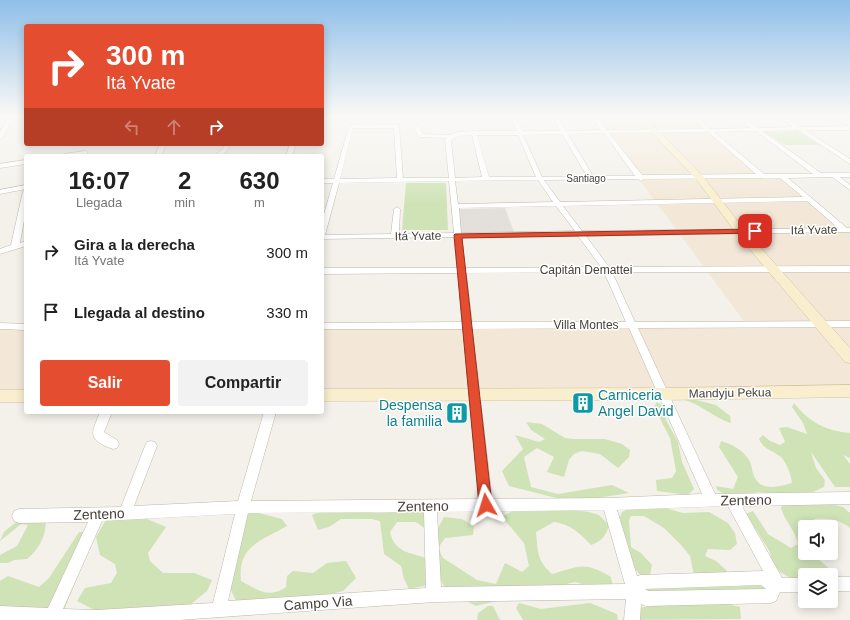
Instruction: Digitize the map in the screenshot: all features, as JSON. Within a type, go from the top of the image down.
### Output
[{"type":"street","points":[[220,154],[225,150],[227,146]]},
{"type":"street","points":[[324,227],[346,146]]},
{"type":"street","points":[[398,146],[400,180]]},
{"type":"street","points":[[449,146],[486,505]]},
{"type":"street","points":[[477,146],[486,179]]},
{"type":"street","points":[[525,146],[540,179],[608,270],[711,500]]},
{"type":"street","points":[[572,146],[591,178]]},
{"type":"street","points":[[615,146],[640,179]]},
{"type":"street","points":[[669,146],[699,177],[740,231],[850,358]]},
{"type":"street","points":[[728,146],[762,176]]},
{"type":"street","points":[[779,146],[819,175]]},
{"type":"street","points":[[825,146],[850,162]]},
{"type":"street","points":[[74,154],[85,152]]},
{"type":"street","points":[[0,166],[24,162]]},
{"type":"street","points":[[833,175],[850,188]]},
{"type":"street","name":"Santiago","points":[[324,181],[591,178],[640,179],[850,175]]},
{"type":"street","points":[[782,176],[848,231]]},
{"type":"street","points":[[0,192],[24,187]]},
{"type":"street","points":[[455,206],[809,199]]},
{"type":"street","points":[[15,247],[24,201]]},
{"type":"street","points":[[395,236],[397,209]]},
{"type":"street","name":"Itá Yvate","points":[[324,237],[740,231],[848,231]]},
{"type":"street","points":[[0,252],[24,244]]},
{"type":"street","name":"Capitán Demattei","points":[[324,271],[850,269]]},
{"type":"street","name":"Villa Montes","points":[[324,326],[850,324]]},
{"type":"street","points":[[0,326],[24,327]]},
{"type":"street","name":"Mandyju Pekua","points":[[324,395],[664,394],[850,391]]},
{"type":"street","points":[[0,396],[24,396]]},
{"type":"street","points":[[105,414],[98,431],[98,435],[113,444]]},
{"type":"street","points":[[219,610],[243,507],[269,414]]},
{"type":"street","points":[[125,513],[151,446]]},
{"type":"street","name":"Zenteno","points":[[19,516],[98,515],[243,507],[609,504],[711,500],[850,498]]},
{"type":"street","points":[[732,500],[776,585],[798,585]]},
{"type":"street","points":[[609,504],[635,591],[632,620]]},
{"type":"street","points":[[430,506],[434,595]]},
{"type":"street","points":[[52,616],[98,515]]},
{"type":"street","points":[[838,584],[850,584]]},
{"type":"street","name":"Campo Via","points":[[0,614],[96,619],[434,595],[635,591],[646,599],[770,596],[776,585]]},
{"type":"shaded area","points":[[614,146],[728,146],[763,175],[781,175],[850,232],[850,387],[324,391],[324,326],[746,324]]},
{"type":"shaded area","points":[[505,208],[514,232],[460,233],[459,209]]},
{"type":"shaded area","points":[[0,327],[24,327],[24,393],[0,393]]},
{"type":"green space","points":[[406,183],[446,183],[448,230],[402,230]]},
{"type":"green space","points":[[684,397],[716,405],[730,416],[731,423],[685,400]]},
{"type":"green space","points":[[657,402],[664,407],[666,420],[678,442],[682,462],[694,489],[688,495],[657,491],[656,480],[672,478],[676,471],[670,438],[654,407]]},
{"type":"green space","points":[[794,403],[812,420],[826,428],[850,433],[850,458],[843,455],[850,464],[850,487],[835,487],[811,452],[816,468],[825,480],[824,487],[804,496],[843,507],[850,513],[850,528],[838,520],[823,518],[814,520],[798,520],[798,544],[795,534],[781,508],[788,497],[760,492],[728,496],[717,490],[716,486],[733,489],[738,477],[719,447],[721,441],[740,450],[746,456],[750,462],[755,478],[762,485],[772,487],[792,483],[791,476],[785,462],[781,457],[763,445],[759,439],[763,435],[770,441],[780,445],[785,442],[779,428],[787,427],[807,434],[803,423],[792,407]]},
{"type":"green space","points":[[526,422],[542,424],[565,438],[605,439],[622,444],[630,450],[629,457],[618,468],[600,454],[582,451],[574,454],[569,460],[564,477],[547,472],[554,457],[537,448],[524,457],[531,487],[558,494],[612,485],[629,493],[572,502],[509,486],[502,471],[523,449],[515,435],[539,442],[545,439],[531,430]]},
{"type":"green space","points":[[636,505],[654,505],[683,513],[709,512],[728,523],[735,533],[737,544],[730,550],[708,549],[705,556],[716,561],[727,571],[725,580],[694,575],[690,556],[664,528],[644,516],[631,516],[629,521],[631,547],[641,553],[652,565],[650,575],[640,575],[611,538],[622,512]]},
{"type":"green space","points":[[119,507],[166,527],[148,553],[150,561],[163,573],[194,573],[212,580],[207,591],[185,609],[104,615],[77,601],[85,588],[111,583],[117,573],[115,564],[100,555],[96,537],[108,516]]},
{"type":"green space","points":[[329,508],[378,513],[419,510],[429,514],[433,524],[424,528],[416,522],[397,522],[390,532],[392,539],[399,548],[408,553],[426,558],[430,543],[444,517],[462,519],[474,526],[473,535],[445,538],[438,548],[443,558],[477,580],[496,584],[505,563],[522,572],[529,566],[524,543],[502,517],[514,510],[558,508],[589,512],[599,515],[609,525],[601,540],[591,545],[570,527],[554,522],[536,532],[539,556],[543,565],[552,574],[576,567],[588,567],[611,577],[613,588],[604,590],[575,582],[476,606],[447,592],[436,571],[433,584],[409,589],[404,579],[401,566],[384,554],[380,521],[372,519],[341,519],[329,527],[318,530],[312,515]]},
{"type":"green space","points":[[753,511],[768,534],[791,548],[798,544],[798,560],[820,560],[829,568],[798,568],[798,582],[780,572],[772,562],[770,552],[746,514]]},
{"type":"green space","points":[[255,512],[282,519],[287,526],[260,541],[247,552],[241,569],[241,581],[264,592],[269,593],[280,591],[286,587],[287,576],[293,571],[313,573],[327,563],[346,561],[356,578],[343,591],[284,606],[239,608],[222,570],[224,557],[238,524],[246,514]]},
{"type":"green space","points":[[26,514],[46,522],[41,543],[27,559],[0,563],[0,555],[17,546],[28,525],[21,524],[0,541],[4,532]]},
{"type":"green space","points":[[96,531],[60,620],[0,620],[0,581],[8,576],[39,587],[49,578],[79,532]]},
{"type":"green space","points":[[838,576],[845,582],[838,584]]},
{"type":"green space","points":[[764,583],[769,590],[644,595],[641,588]]},
{"type":"green space","points":[[694,601],[716,601],[740,607],[741,619],[623,620],[624,617],[637,608]]},
{"type":"green space","points":[[519,603],[541,609],[590,603],[617,614],[618,620],[523,620],[516,608]]},
{"type":"green space","points":[[488,606],[493,606],[500,620],[477,620],[478,613]]},
{"type":"place","name":"Carniceria Angel David","points":[[583,403]]},
{"type":"place","name":"Despensa la familia","points":[[457,413]]},
{"type":"route","points":[[486,505],[458,235],[755,231]]}]
